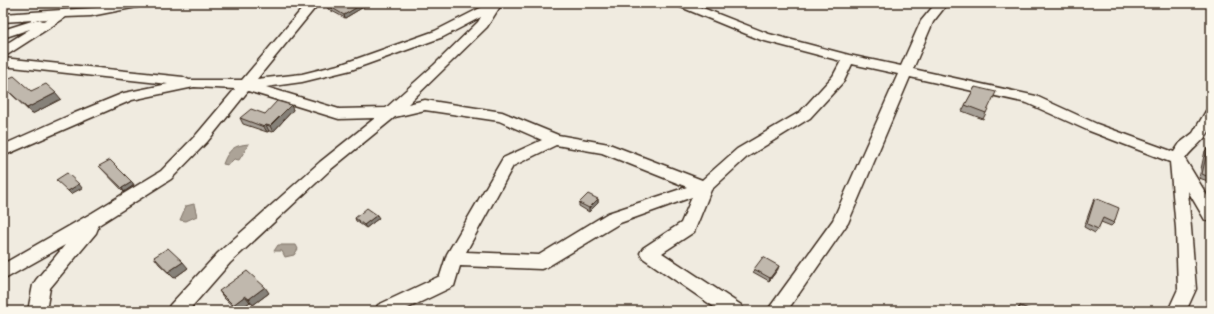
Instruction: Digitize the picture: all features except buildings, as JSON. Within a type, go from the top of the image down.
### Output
[{"type":"street","points":[[3,52],[82,3]]},
{"type":"street","points":[[3,18],[91,12],[142,3]]},
{"type":"street","points":[[3,273],[98,218],[166,175],[202,138],[313,3]]},
{"type":"street","points":[[680,3],[764,37],[848,59],[1031,100],[1092,128],[1177,159],[1211,216]]},
{"type":"street","points":[[776,311],[840,223],[927,21],[942,3]]},
{"type":"street","points":[[3,62],[46,68],[163,78],[194,83],[247,85],[302,78],[346,67],[439,34],[496,4]]},
{"type":"street","points":[[176,311],[224,258],[325,166],[390,114],[439,68],[483,24],[496,4]]},
{"type":"street","points":[[4,34],[66,13]]},
{"type":"street","points":[[453,259],[541,262],[614,218],[704,187],[742,153],[804,114],[839,78],[848,59]]},
{"type":"street","points":[[3,151],[80,116],[129,96],[194,83]]},
{"type":"street","points":[[247,85],[339,114],[390,114],[425,106],[502,118],[555,140],[604,148],[704,187]]},
{"type":"street","points":[[1177,311],[1187,289],[1184,228],[1177,159],[1185,147],[1198,137],[1211,114]]},
{"type":"street","points":[[384,311],[448,281],[453,259],[508,162],[555,140]]},
{"type":"street","points":[[704,187],[688,227],[649,253],[735,311]]},
{"type":"street","points":[[37,311],[42,285],[98,218]]},
{"type":"shaded area","points":[[249,144],[239,160],[234,159],[228,165],[223,164],[227,155],[232,149]]},
{"type":"shaded area","points":[[194,204],[197,216],[186,221],[180,220],[186,206]]},
{"type":"shaded area","points":[[278,245],[296,245],[298,249],[294,255],[285,257],[282,251],[274,251]]}]
